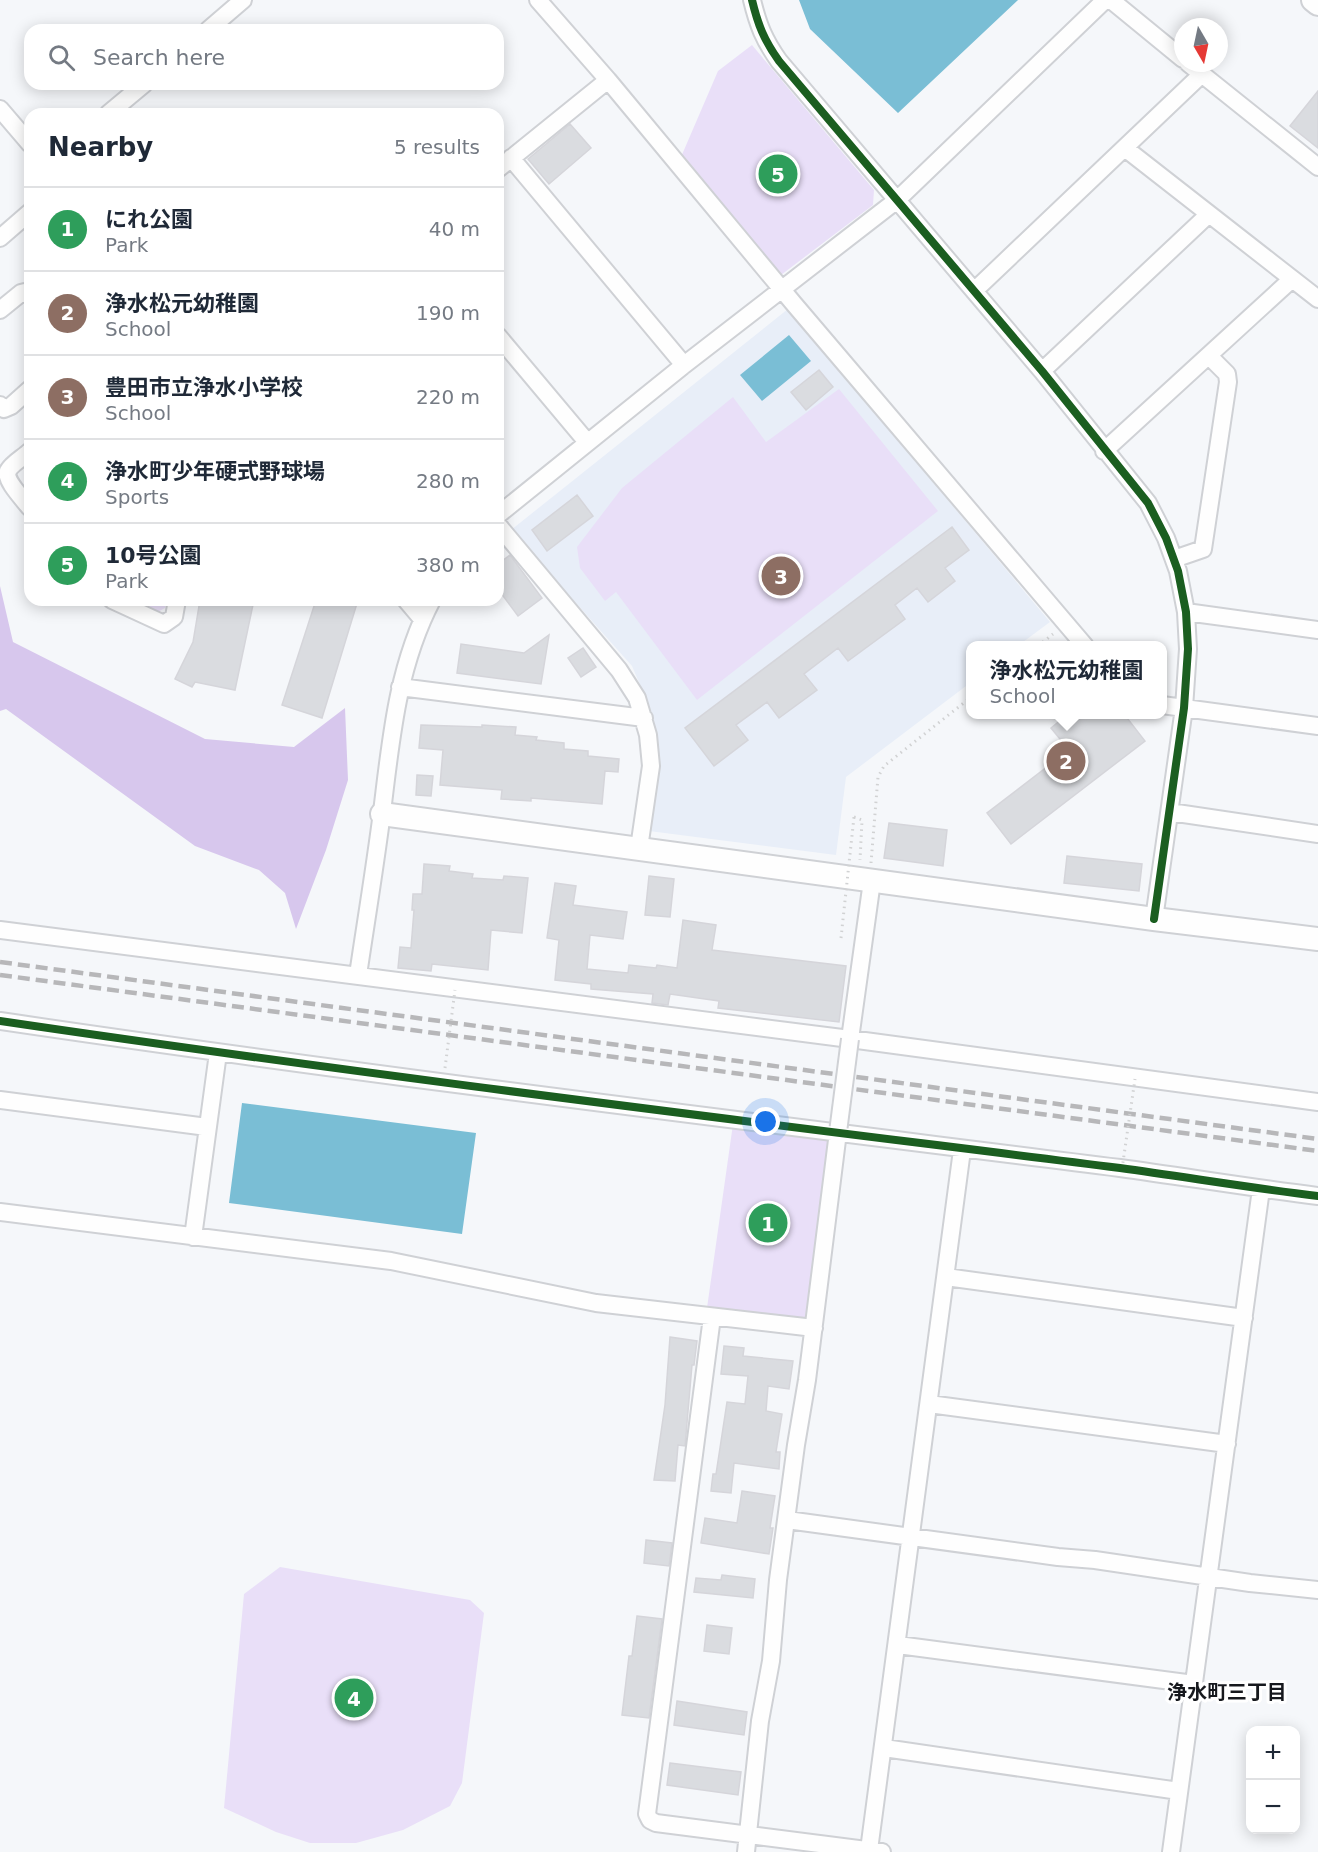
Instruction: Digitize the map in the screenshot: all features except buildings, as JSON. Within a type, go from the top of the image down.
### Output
[{"type":"street","points":[[215,24],[243,0]]},
{"type":"street","points":[[538,0],[1082,641]]},
{"type":"street","points":[[752,0],[766,43],[779,62],[1042,371],[1148,503],[1166,538],[1178,571],[1186,612],[1188,649],[1184,708],[1154,920]]},
{"type":"street","points":[[504,510],[684,365],[897,200],[1106,0]]},
{"type":"street","points":[[1110,0],[1174,52]]},
{"type":"street","points":[[1313,0],[1318,4]]},
{"type":"street","points":[[1199,72],[1318,167]]},
{"type":"street","points":[[974,291],[1202,74]]},
{"type":"street","points":[[608,80],[505,163],[684,365]]},
{"type":"street","points":[[115,108],[137,90]]},
{"type":"street","points":[[0,109],[24,137]]},
{"type":"street","points":[[1126,148],[1318,299]]},
{"type":"street","points":[[1042,371],[1209,214]]},
{"type":"street","points":[[1,234],[24,217]]},
{"type":"street","points":[[1104,451],[1292,279]]},
{"type":"street","points":[[0,310],[24,292]]},
{"type":"street","points":[[504,343],[587,442]]},
{"type":"street","points":[[1174,559],[1203,549],[1228,382],[1227,374],[1209,356]]},
{"type":"street","points":[[0,405],[4,409],[11,406],[24,394]]},
{"type":"street","points":[[24,456],[8,469],[7,474],[8,480],[24,500]]},
{"type":"street","points":[[504,532],[619,670],[637,698],[648,735],[651,766],[639,848]]},
{"type":"street","points":[[125,606],[164,624],[174,617],[176,606]]},
{"type":"street","points":[[411,606],[422,619]]},
{"type":"street","points":[[358,975],[393,721],[410,651],[429,606]]},
{"type":"street","points":[[1186,612],[1318,630]]},
{"type":"street","points":[[400,687],[644,718]]},
{"type":"street","points":[[1167,706],[1318,726]]},
{"type":"street","points":[[1170,812],[1318,834]]},
{"type":"street","points":[[382,814],[639,848],[868,871],[1154,920],[1318,939]]},
{"type":"street","points":[[747,1844],[760,1721],[775,1630],[778,1580],[850,1039],[868,871]]},
{"type":"street","points":[[0,930],[850,1039],[1318,1102]]},
{"type":"street","points":[[0,1022],[218,1053],[838,1132],[962,1150],[1122,1168],[1318,1196]]},
{"type":"street","points":[[193,1237],[218,1053]]},
{"type":"street","points":[[0,1100],[207,1127]]},
{"type":"street","points":[[712,1317],[646,1814],[656,1823],[747,1844],[875,1851],[884,1748],[962,1150]]},
{"type":"street","points":[[1171,1852],[1261,1189]]},
{"type":"street","points":[[0,1212],[391,1261],[596,1302],[813,1328]]},
{"type":"street","points":[[946,1276],[1244,1318]]},
{"type":"street","points":[[929,1404],[1227,1444]]},
{"type":"street","points":[[787,1520],[1318,1590]]},
{"type":"street","points":[[897,1645],[1194,1684]]},
{"type":"street","points":[[884,1748],[1179,1791]]},
{"type":"path","points":[[868,871],[878,777],[884,766],[966,702]]},
{"type":"path","points":[[841,938],[854,817],[862,820],[868,871]]},
{"type":"path","points":[[445,1068],[455,990]]},
{"type":"path","points":[[1122,1168],[1135,1079]]},
{"type":"shaded area","points":[[752,45],[874,190],[873,205],[781,275],[681,157],[718,71]]},
{"type":"shaded area","points":[[788,309],[1050,622],[1024,641],[966,641],[966,686],[846,777],[836,855],[649,831],[657,761],[652,713],[632,666],[511,530]]},
{"type":"shaded area","points":[[839,389],[938,511],[697,700],[616,592],[605,601],[580,568],[577,547],[622,488],[733,397],[766,442]]},
{"type":"shaded area","points":[[0,586],[13,642],[205,739],[294,747],[345,708],[348,780],[326,850],[296,929],[285,893],[259,870],[195,846],[6,709],[0,711]]},
{"type":"shaded area","points":[[134,606],[166,606],[152,615]]},
{"type":"shaded area","points":[[733,1124],[829,1138],[805,1319],[707,1308]]},
{"type":"shaded area","points":[[280,1567],[470,1600],[484,1613],[462,1783],[450,1806],[403,1830],[356,1843],[310,1843],[276,1832],[224,1808],[244,1594]]},
{"type":"water","points":[[799,0],[1018,0],[898,113],[810,29]]},
{"type":"water","points":[[789,335],[811,361],[762,401],[740,375]]},
{"type":"water","points":[[242,1103],[476,1133],[462,1234],[229,1203]]},
{"type":"railway","points":[[0,962],[1318,1139]]},
{"type":"railway","points":[[0,975],[1318,1151]]},
{"type":"cycle path","points":[[752,0],[762,32],[779,61],[1042,371],[1148,503],[1166,538],[1178,571],[1186,612],[1188,649],[1184,708],[1154,919]]},
{"type":"cycle path","points":[[0,1021],[419,1079],[1120,1168],[1318,1196]]},
{"type":"place","name":"10号公園","points":[[778,174]]},
{"type":"place","name":"豊田市立浄水小学校","points":[[781,576]]},
{"type":"place","name":"浄水松元幼稚園","points":[[1066,761]]},
{"type":"place","name":"にれ公園","points":[[768,1223]]},
{"type":"place","name":"浄水町少年硬式野球場","points":[[354,1698]]},
{"type":"district","name":"浄水町三丁目","points":[[1227,1692]]}]
